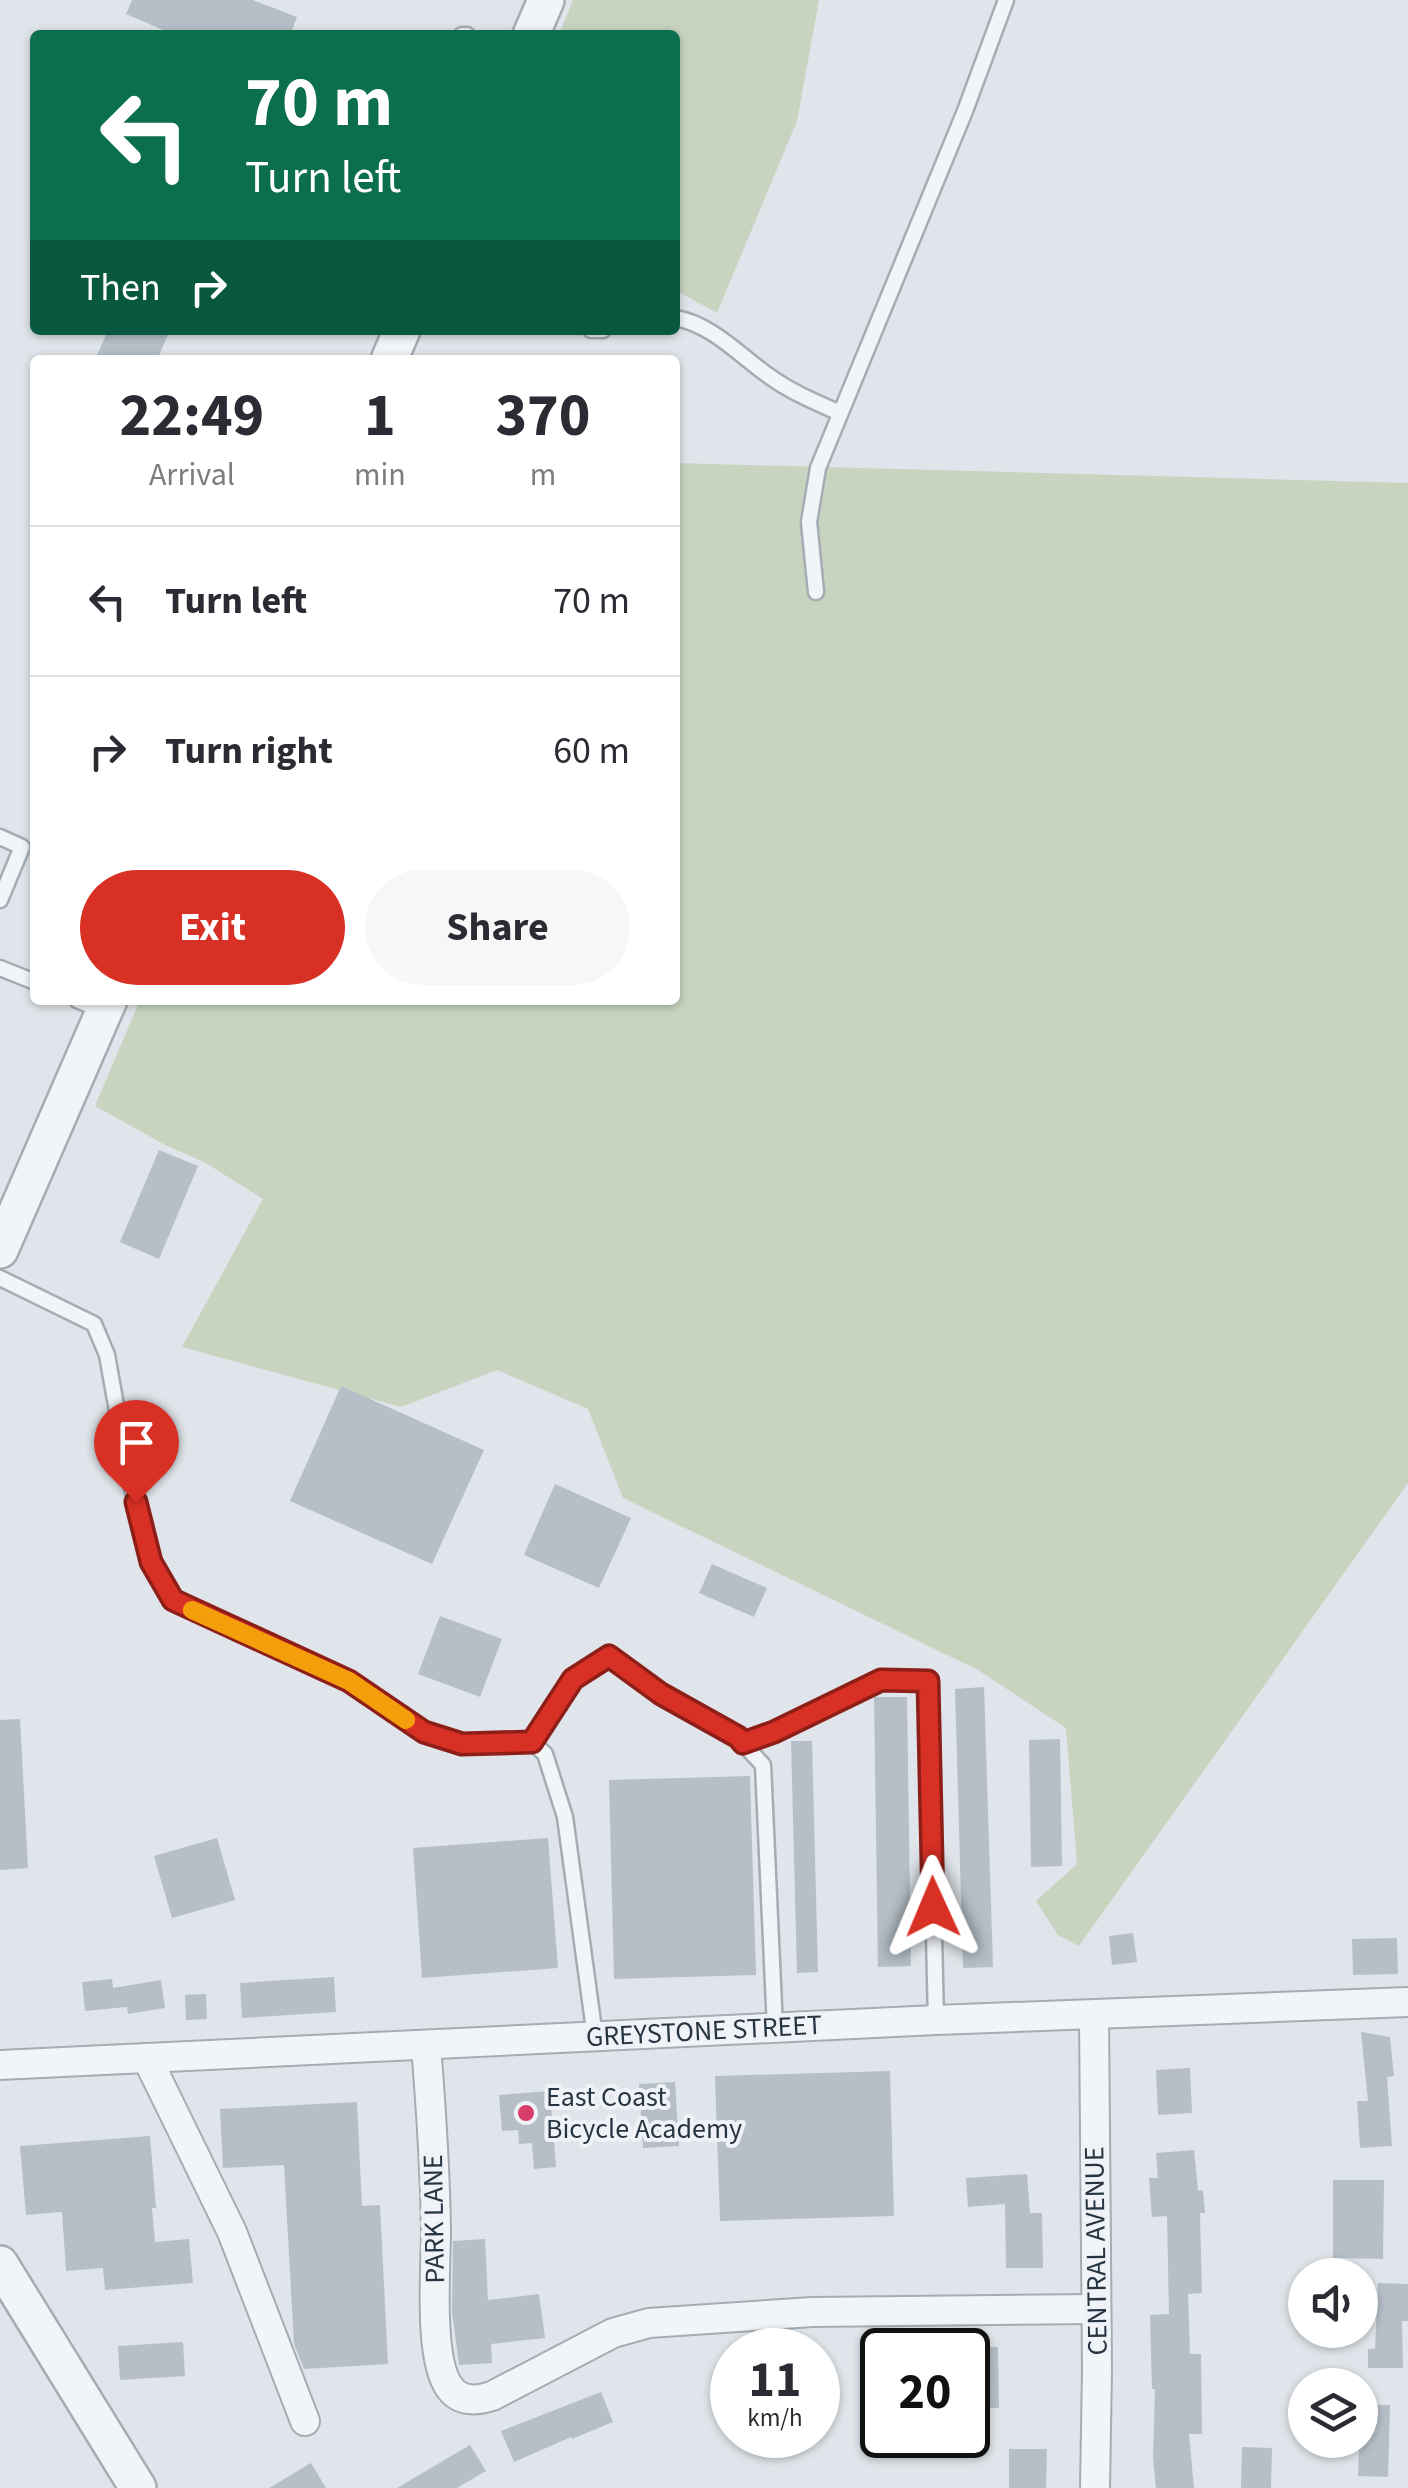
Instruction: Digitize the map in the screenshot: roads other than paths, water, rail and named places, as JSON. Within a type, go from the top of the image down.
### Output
[{"type":"street","points":[[533,30],[546,0]]},
{"type":"street","points":[[0,1250],[97,1005]]},
{"type":"street","name":"GREYSTONE STREET","points":[[0,2064],[1408,2002]]},
{"type":"street","name":"CENTRAL AVENUE","points":[[1094,2015],[1095,2488]]},
{"type":"street","name":"PARK LANE","points":[[426,2046],[432,2112],[437,2343],[446,2382],[466,2399],[483,2399],[614,2333],[671,2320],[812,2312],[1096,2309]]},
{"type":"street","points":[[148,2058],[232,2232],[305,2421]]},
{"type":"street","points":[[0,2264],[138,2488]]},
{"type":"lane","points":[[816,592],[809,536],[818,468],[958,128],[1006,0]]},
{"type":"lane","points":[[680,319],[722,340],[784,386],[840,413]]},
{"type":"lane","points":[[0,837],[22,847],[0,900]]},
{"type":"lane","points":[[0,968],[30,980]]},
{"type":"lane","points":[[0,1278],[94,1324],[107,1356],[128,1472],[151,1562],[173,1600],[349,1681],[424,1732],[462,1744],[532,1742],[546,1754],[565,1817],[595,2037]]},
{"type":"lane","points":[[532,1742],[573,1679],[609,1656],[661,1694],[738,1737],[763,1765],[775,2028]]},
{"type":"lane","points":[[743,1743],[881,1680],[928,1681],[936,2020]]},
{"type":"place","name":"East Coast Bicycle Academy","points":[[526,2113]]}]
